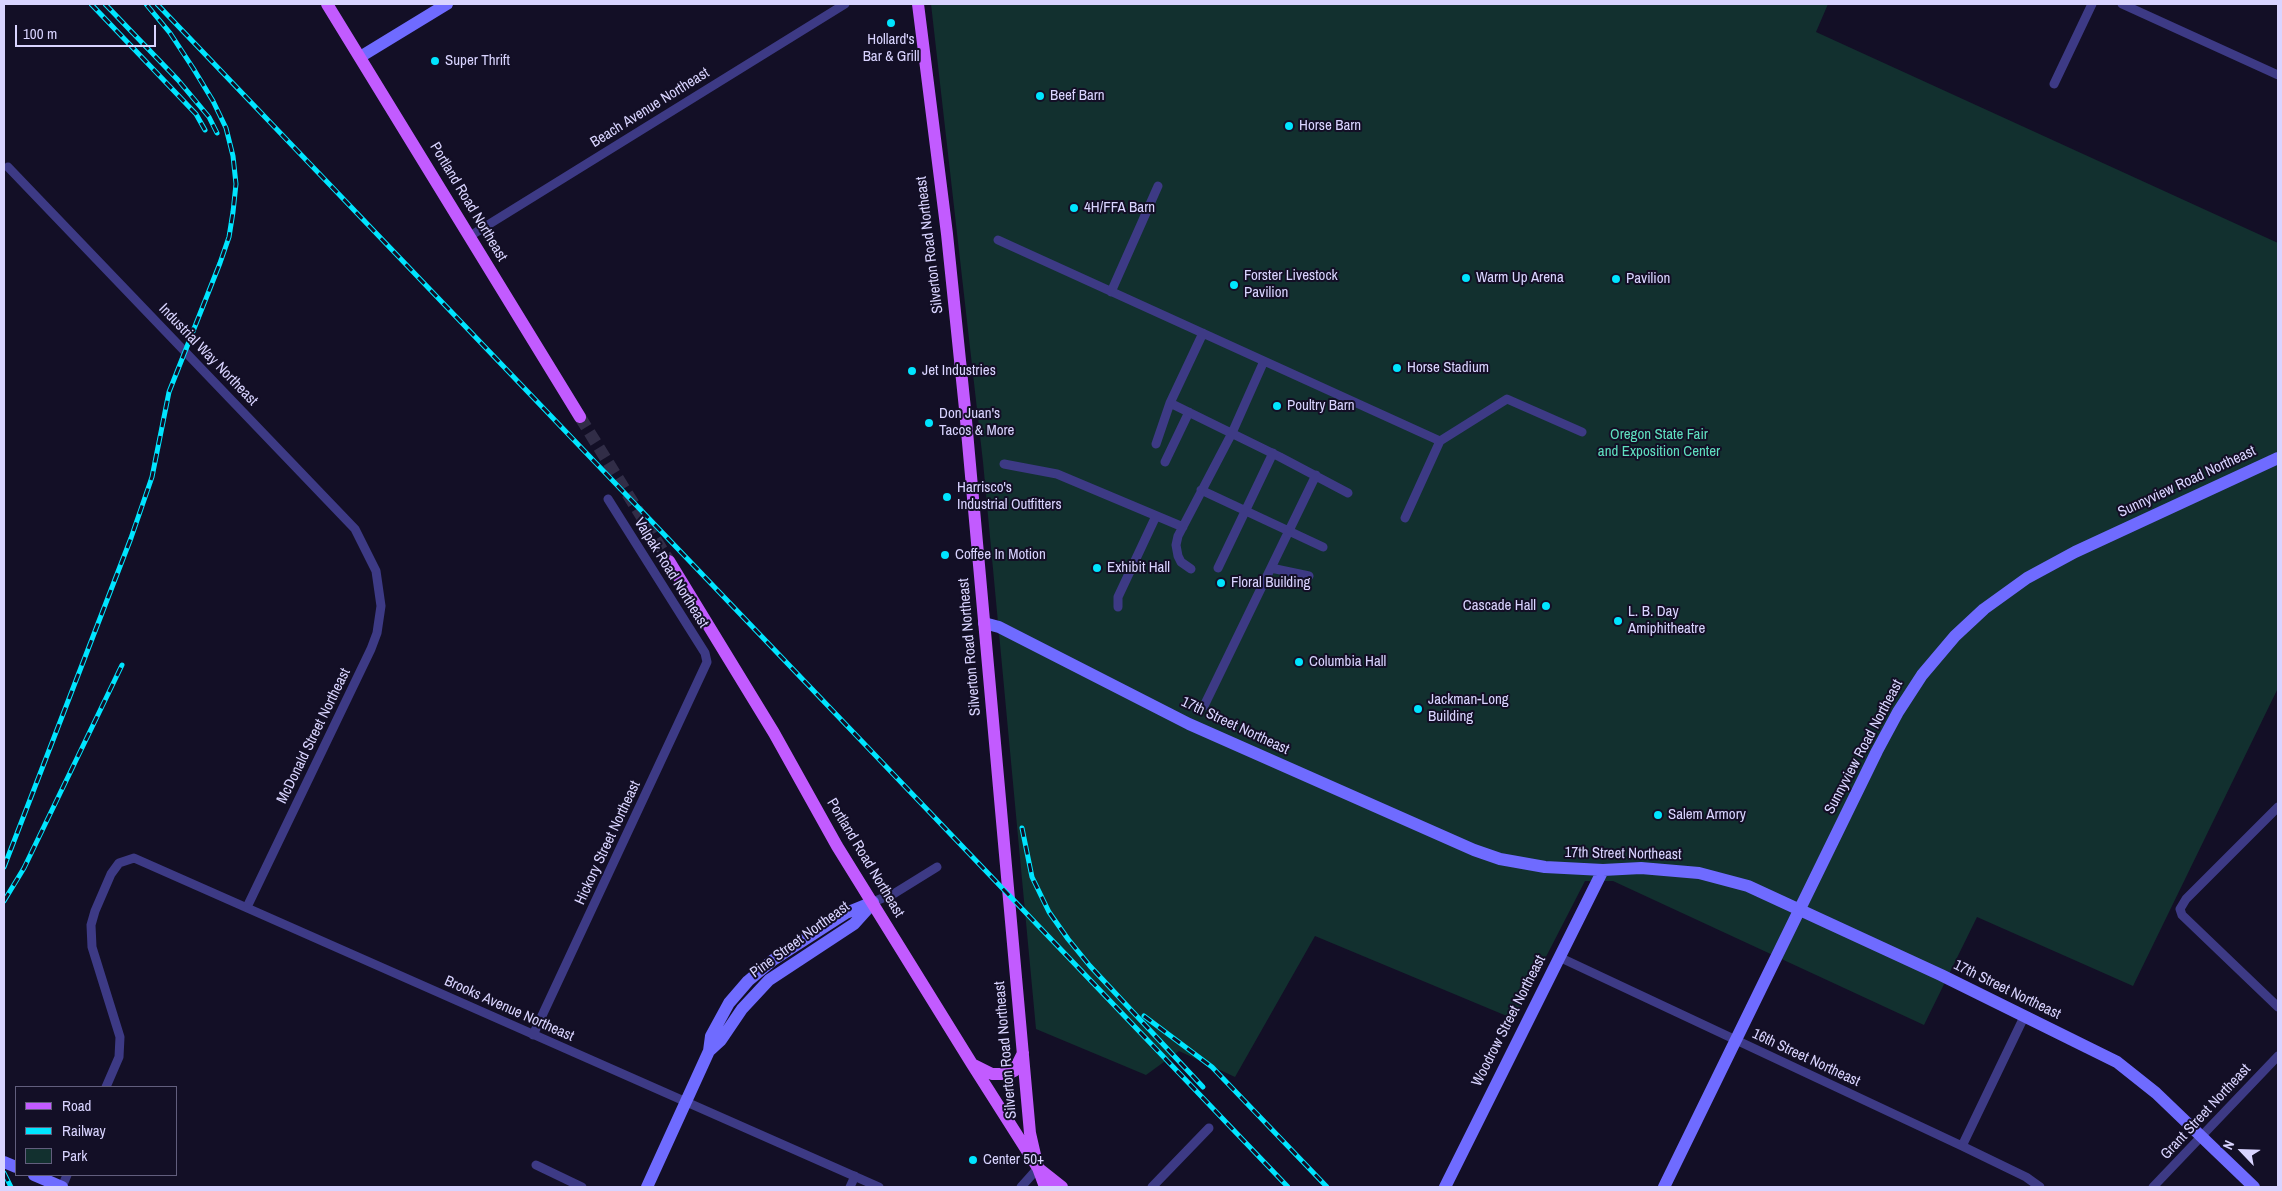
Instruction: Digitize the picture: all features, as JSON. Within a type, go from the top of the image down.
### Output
[{"type":"main road","name":"Portland Road Northeast","points":[[327,4],[580,417]]},
{"type":"main road","points":[[360,57],[446,4]]},
{"type":"main road","name":"Silverton Road Northeast","points":[[918,4],[946,234],[984,623],[1030,1133],[1038,1168]]},
{"type":"main road","name":"Sunnyview Road Northeast","points":[[1664,1187],[1898,712],[1922,675],[1955,636],[1984,609],[2014,586],[2048,566],[2278,458]]},
{"type":"main road","name":"Portland Road Northeast","points":[[669,561],[774,733],[837,846],[1038,1168]]},
{"type":"main road","name":"17th Street Northeast","points":[[984,623],[999,627],[1189,724],[1474,850],[1500,859],[1569,870],[1641,868],[1699,873],[1748,886],[2127,1068],[2156,1092],[2254,1187]]},
{"type":"main road","name":"Woodrow Street Northeast","points":[[1444,1187],[1603,870]]},
{"type":"main road","name":"Pine Street Northeast","points":[[647,1187],[709,1051],[711,1036],[722,1014],[740,990],[757,973],[780,955],[846,913],[873,902]]},
{"type":"main road","points":[[972,1064],[992,1074],[1007,1074],[1014,1071],[1019,1064],[1023,1051]]},
{"type":"main road","points":[[1038,1168],[1045,1187]]},
{"type":"main road","points":[[1038,1168],[1062,1187]]},
{"type":"main road","points":[[36,1176],[62,1187]]},
{"type":"street","name":"Beach Avenue Northeast","points":[[470,236],[845,4]]},
{"type":"street","points":[[2054,84],[2092,4]]},
{"type":"street","points":[[2122,4],[2278,75]]},
{"type":"street","name":"Industrial Way Northeast","points":[[8,167],[355,528],[376,571]]},
{"type":"street","points":[[1111,292],[1158,186]]},
{"type":"street","points":[[998,240],[1440,441]]},
{"type":"street","points":[[1156,444],[1170,403],[1203,333]]},
{"type":"street","points":[[1191,569],[1180,562],[1176,545],[1201,490],[1232,433],[1264,361]]},
{"type":"street","points":[[1405,518],[1440,441],[1507,400],[1582,432]]},
{"type":"street","points":[[1170,403],[1316,475],[1348,493]]},
{"type":"street","points":[[1165,462],[1189,412]]},
{"type":"street","points":[[1218,568],[1273,454]]},
{"type":"street","points":[[1004,464],[1057,474],[1183,527]]},
{"type":"street","points":[[1204,706],[1316,475]]},
{"type":"street","points":[[1201,490],[1323,547]]},
{"type":"street","name":"Valpak Road Northeast","points":[[608,499],[706,653],[707,662]]},
{"type":"street","points":[[1118,607],[1118,597],[1156,516]]},
{"type":"street","points":[[1271,568],[1309,576]]},
{"type":"street","name":"McDonald Street Northeast","points":[[247,907],[371,649],[377,633],[380,613],[380,595],[376,571]]},
{"type":"street","name":"Hickory Street Northeast","points":[[533,1035],[707,662]]},
{"type":"street","points":[[2278,807],[2186,899],[2180,909],[2182,915],[2278,1007]]},
{"type":"street","name":"Brooks Avenue Northeast","points":[[106,1086],[118,1057],[120,1037],[92,947],[91,925],[111,874],[119,863],[134,858],[879,1187]]},
{"type":"street","name":"Pine Street Northeast","points":[[873,902],[895,892],[937,867]]},
{"type":"street","name":"16th Street Northeast","points":[[1559,957],[1962,1146],[2026,1177],[2040,1187]]},
{"type":"street","points":[[1962,1146],[2024,1017]]},
{"type":"street","name":"Grant Street Northeast","points":[[2153,1187],[2202,1138],[2278,1056]]},
{"type":"street","points":[[1152,1187],[1209,1128]]},
{"type":"street","points":[[536,1165],[582,1187]]},
{"type":"street","points":[[1022,1187],[1038,1168]]},
{"type":"street","points":[[850,1187],[854,1176]]},
{"type":"green space","name":"Oregon State Fair and Exposition Center","points":[[931,4],[1828,4],[1816,32],[2278,243],[2278,688],[2133,986],[1977,917],[1924,1025],[1613,881],[1585,881],[1514,1019],[1315,936],[1235,1077],[1179,1051],[1146,1075],[1036,1029],[983,462]]},
{"type":"tunnel","points":[[580,417],[669,561]]},
{"type":"railway","points":[[91,4],[196,114],[205,130]]},
{"type":"railway","points":[[105,4],[178,80],[209,117],[217,133]]},
{"type":"railway","points":[[4,867],[131,538],[152,477],[169,392],[229,237],[236,184],[233,156],[226,128],[213,101],[193,68],[170,33],[146,4]]},
{"type":"railway","points":[[157,4],[1288,1187]]},
{"type":"railway","points":[[4,901],[24,868],[122,665]]},
{"type":"railway","points":[[1022,828],[1032,877],[1049,912],[1090,966],[1203,1087]]},
{"type":"railway","points":[[1144,1016],[1212,1067],[1327,1187]]},
{"type":"railway","points":[[4,1173],[11,1187]]},
{"type":"place","name":"Hollard's Bar & Grill","points":[[891,23]]},
{"type":"place","name":"Super Thrift","points":[[435,61]]},
{"type":"place","name":"Beef Barn","points":[[1040,96]]},
{"type":"place","name":"Horse Barn","points":[[1289,126]]},
{"type":"place","name":"4H/FFA Barn","points":[[1074,208]]},
{"type":"place","name":"Warm Up Arena","points":[[1466,278]]},
{"type":"place","name":"Pavilion","points":[[1616,279]]},
{"type":"place","name":"Forster Livestock Pavilion","points":[[1234,285]]},
{"type":"place","name":"Horse Stadium","points":[[1397,368]]},
{"type":"place","name":"Jet Industries","points":[[912,371]]},
{"type":"place","name":"Poultry Barn","points":[[1277,406]]},
{"type":"place","name":"Don Juan's Tacos & More","points":[[929,423]]},
{"type":"place","name":"Harrisco's Industrial Outfitters","points":[[947,497]]},
{"type":"place","name":"Coffee In Motion","points":[[945,555]]},
{"type":"place","name":"Exhibit Hall","points":[[1097,568]]},
{"type":"place","name":"Floral Building","points":[[1221,583]]},
{"type":"place","name":"Cascade Hall","points":[[1546,606]]},
{"type":"place","name":"L. B. Day Amiphitheatre","points":[[1618,621]]},
{"type":"place","name":"Columbia Hall","points":[[1299,662]]},
{"type":"place","name":"Jackman-Long Building","points":[[1418,709]]},
{"type":"place","name":"Salem Armory","points":[[1658,815]]},
{"type":"place","name":"Center 50+","points":[[973,1160]]}]
